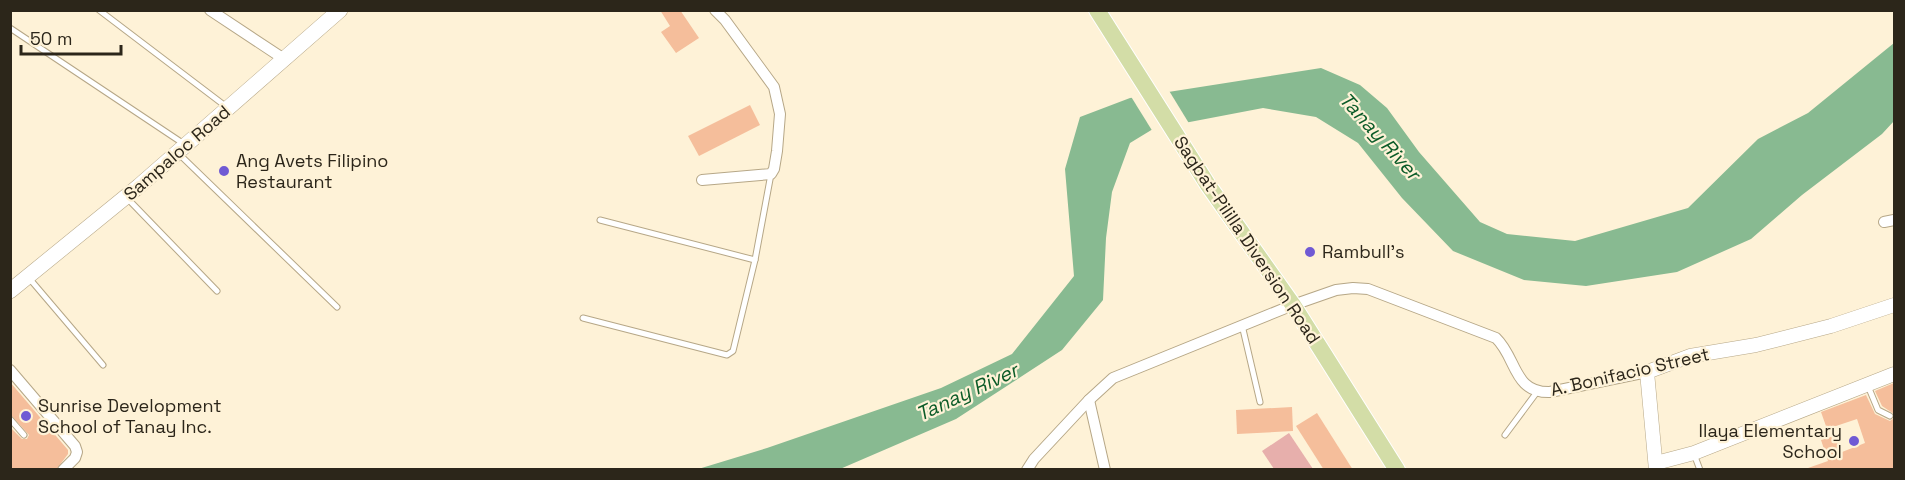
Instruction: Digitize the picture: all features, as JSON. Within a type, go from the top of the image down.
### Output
[{"type":"main road","name":"Sampaloc Road","points":[[10,291],[126,197],[340,10]]},
{"type":"main road","name":"Sagbat-Pililla Diversion Road","points":[[1097,10],[1208,185],[1293,305],[1397,470]]},
{"type":"street","points":[[210,10],[284,59]]},
{"type":"street","points":[[702,180],[771,174],[777,151],[780,114],[774,87],[725,20],[714,10]]},
{"type":"street","name":"A. Bonifacio Street","points":[[1027,470],[1089,400],[1113,378],[1242,325],[1336,290],[1368,289],[1496,338],[1503,344],[1519,378],[1537,393],[1647,372],[1690,356],[1756,345],[1831,326],[1894,304]]},
{"type":"street","points":[[10,370],[75,446],[77,452],[75,458],[63,470]]},
{"type":"street","points":[[1647,372],[1656,466],[1894,374]]},
{"type":"street","points":[[1089,400],[1105,470]]},
{"type":"lane","points":[[99,10],[229,109]]},
{"type":"lane","points":[[10,28],[181,149],[337,307]]},
{"type":"lane","points":[[583,318],[727,355],[733,351],[755,260],[771,174]]},
{"type":"lane","points":[[126,197],[217,291]]},
{"type":"lane","points":[[600,220],[755,260]]},
{"type":"lane","points":[[28,277],[103,365]]},
{"type":"lane","points":[[1242,325],[1260,402]]},
{"type":"lane","points":[[1868,384],[1878,410],[1890,416]]},
{"type":"lane","points":[[1506,435],[1537,393]]},
{"type":"lane","points":[[10,419],[24,435]]},
{"type":"lane","points":[[1694,453],[1700,470]]},
{"type":"shaded area","points":[[1289,433],[1313,469],[1274,469],[1262,451]]},
{"type":"water","name":"Tanay River","points":[[1894,43],[1894,121],[1882,134],[1802,195],[1751,239],[1677,272],[1586,286],[1524,280],[1453,251],[1402,198],[1358,143],[1316,117],[1263,108],[1153,129],[1130,143],[1112,192],[1106,238],[1103,300],[1062,350],[956,419],[840,469],[695,470],[767,448],[941,388],[1012,354],[1074,276],[1065,169],[1080,117],[1130,98],[1321,68],[1360,85],[1387,108],[1419,152],[1480,222],[1507,234],[1575,241],[1688,208],[1758,139],[1808,113]]},
{"type":"pier","points":[[1168,89],[1190,125],[1153,132],[1130,95]]},
{"type":"building","points":[[660,10],[680,10],[699,38],[676,53],[661,32],[670,26]]},
{"type":"building","points":[[750,105],[760,125],[699,156],[688,136]]},
{"type":"building","name":"Sunrise Development School of Tanay Inc.","points":[[10,382],[68,450],[68,454],[56,470],[10,470],[10,427],[22,439],[27,439],[29,435],[10,414]]},
{"type":"building","points":[[1894,383],[1894,414],[1882,406],[1875,391]]},
{"type":"building","points":[[1866,395],[1875,414],[1890,421],[1894,418],[1894,470],[1808,470],[1808,468],[1828,461],[1821,440],[1837,435],[1842,452],[1865,443],[1857,419],[1827,429],[1821,412]]},
{"type":"building","points":[[1292,407],[1293,431],[1237,434],[1236,410]]},
{"type":"building","points":[[1317,413],[1353,470],[1324,470],[1296,426]]},
{"type":"place","name":"Ang Avets Filipino Restaurant","points":[[224,171]]},
{"type":"place","name":"Rambull's","points":[[1310,252]]},
{"type":"place","name":"Sunrise Development School of Tanay Inc.","points":[[26,416]]},
{"type":"place","name":"Ilaya Elementary School","points":[[1854,441]]}]
